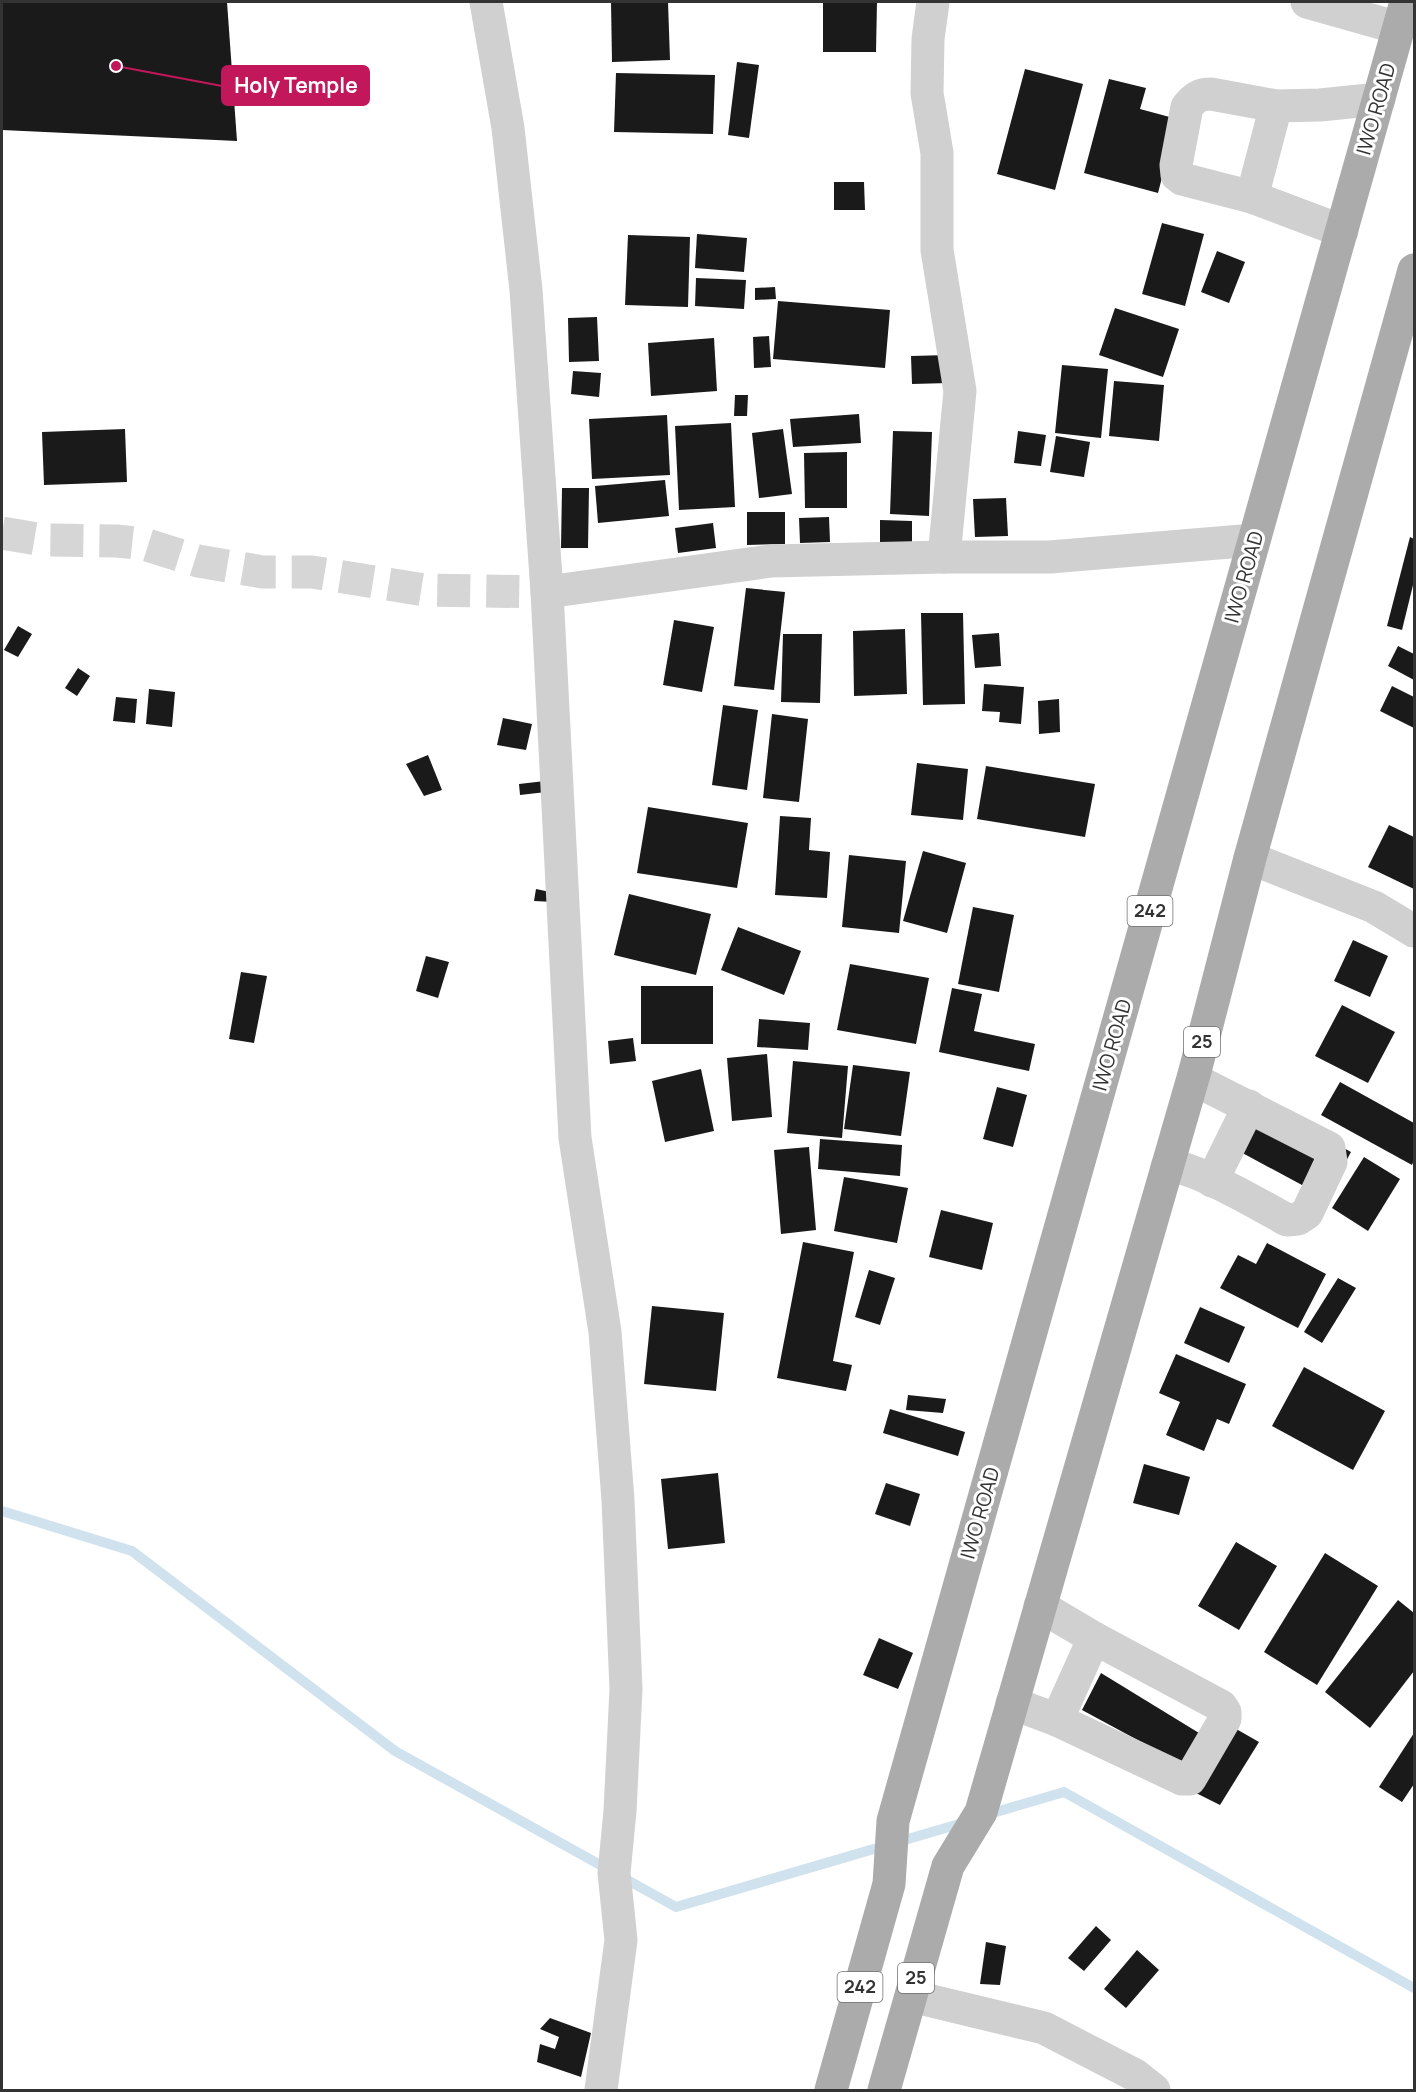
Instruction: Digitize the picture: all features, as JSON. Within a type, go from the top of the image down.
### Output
[{"type":"main road","name":"IWO ROAD","points":[[831,2091],[889,1884],[893,1821],[1403,15]]},
{"type":"main road","name":"25","points":[[884,2091],[948,1866],[981,1812],[1195,1071],[1250,858],[1414,270]]},
{"type":"street","points":[[486,2],[508,128],[526,290],[547,592],[575,1137],[605,1332],[618,1500],[626,1689],[620,1811],[614,1873],[621,1940],[601,2091]]},
{"type":"street","points":[[933,2],[928,39],[927,93],[937,153],[937,250],[960,391],[944,557]]},
{"type":"street","points":[[1307,2],[1403,15]]},
{"type":"street","points":[[1342,231],[1252,197],[1182,179],[1177,175],[1176,165],[1187,107],[1201,94],[1276,106],[1320,105],[1379,99]]},
{"type":"street","points":[[1252,197],[1276,106]]},
{"type":"street","points":[[547,592],[771,561],[944,557],[1050,558],[1254,540]]},
{"type":"street","points":[[1250,858],[1374,907],[1414,931]]},
{"type":"street","points":[[1167,1167],[1173,1165],[1212,1180],[1287,1220],[1298,1219],[1307,1213],[1331,1162],[1329,1148],[1197,1081],[1195,1071]]},
{"type":"street","points":[[1212,1180],[1249,1106]]},
{"type":"street","points":[[1012,1703],[1057,1720],[1182,1779],[1190,1779],[1225,1719],[1225,1712],[1221,1706],[1094,1638],[1040,1606]]},
{"type":"street","points":[[1057,1720],[1094,1638]]},
{"type":"street","points":[[911,1996],[1044,2028],[1135,2075],[1154,2091]]},
{"type":"building","points":[[2,2],[227,2],[237,141],[2,130]]},
{"type":"building","points":[[611,2],[668,2],[670,60],[612,62]]},
{"type":"building","points":[[823,2],[877,2],[876,52],[823,52]]},
{"type":"building","points":[[737,62],[759,65],[749,138],[728,135]]},
{"type":"building","points":[[1025,69],[1083,84],[1055,190],[997,174]]},
{"type":"building","points":[[616,73],[715,75],[713,134],[614,132]]},
{"type":"building","points":[[1109,79],[1146,88],[1140,109],[1177,119],[1158,193],[1084,173]]},
{"type":"building","points":[[834,182],[864,182],[865,210],[834,210]]},
{"type":"building","points":[[1162,223],[1204,234],[1185,306],[1142,294]]},
{"type":"building","points":[[697,234],[747,238],[744,272],[695,268]]},
{"type":"building","points":[[628,235],[690,237],[688,307],[625,305]]},
{"type":"building","points":[[1217,251],[1245,262],[1229,303],[1201,292]]},
{"type":"building","points":[[696,278],[746,280],[744,309],[695,306]]},
{"type":"building","points":[[775,287],[776,299],[755,300],[755,288]]},
{"type":"building","points":[[778,301],[890,310],[885,368],[773,359]]},
{"type":"building","points":[[1115,308],[1179,329],[1163,377],[1099,355]]},
{"type":"building","points":[[597,317],[599,361],[569,362],[568,318]]},
{"type":"building","points":[[769,336],[771,367],[754,368],[753,337]]},
{"type":"building","points":[[714,338],[717,391],[651,396],[648,343]]},
{"type":"building","points":[[948,355],[949,383],[912,384],[911,356]]},
{"type":"building","points":[[1062,365],[1108,369],[1101,438],[1055,433]]},
{"type":"building","points":[[573,371],[601,373],[599,397],[571,394]]},
{"type":"building","points":[[1114,381],[1164,385],[1159,441],[1109,436]]},
{"type":"building","points":[[735,395],[748,395],[747,416],[734,416]]},
{"type":"building","points":[[859,414],[861,443],[793,447],[790,419]]},
{"type":"building","points":[[667,415],[670,475],[592,479],[589,419]]},
{"type":"building","points":[[731,423],[735,507],[679,510],[675,426]]},
{"type":"building","points":[[125,429],[127,482],[44,485],[42,432]]},
{"type":"building","points":[[783,429],[792,494],[759,498],[752,433]]},
{"type":"building","points":[[893,431],[932,432],[929,516],[890,514]]},
{"type":"building","points":[[1018,431],[1046,435],[1041,466],[1014,463]]},
{"type":"building","points":[[1056,436],[1090,442],[1084,477],[1050,472]]},
{"type":"building","points":[[847,452],[847,508],[805,508],[804,453]]},
{"type":"building","points":[[665,480],[669,516],[598,523],[595,486]]},
{"type":"building","points":[[562,488],[589,488],[588,548],[561,548]]},
{"type":"building","points":[[1006,498],[1008,536],[975,537],[973,499]]},
{"type":"building","points":[[747,512],[785,512],[785,544],[747,545]]},
{"type":"building","points":[[829,517],[830,542],[800,543],[799,518]]},
{"type":"building","points":[[880,520],[912,521],[912,542],[880,542]]},
{"type":"building","points":[[713,523],[716,548],[678,553],[675,528]]},
{"type":"building","points":[[1410,537],[1414,539],[1414,581],[1402,630],[1387,626]]},
{"type":"building","points":[[746,588],[785,592],[774,690],[734,686]]},
{"type":"building","points":[[921,613],[963,613],[965,704],[923,705]]},
{"type":"building","points":[[674,620],[714,627],[702,692],[663,685]]},
{"type":"building","points":[[18,626],[32,634],[18,657],[4,650]]},
{"type":"building","points":[[905,629],[907,694],[854,696],[853,631]]},
{"type":"building","points":[[999,633],[1001,666],[975,668],[972,635]]},
{"type":"building","points":[[783,634],[822,634],[820,703],[781,702]]},
{"type":"building","points":[[1398,646],[1414,654],[1414,680],[1388,666]]},
{"type":"building","points":[[78,668],[90,676],[77,696],[65,688]]},
{"type":"building","points":[[984,684],[1024,687],[1021,724],[999,722],[1000,712],[982,711]]},
{"type":"building","points":[[1392,686],[1414,697],[1414,728],[1380,711]]},
{"type":"building","points":[[149,689],[175,692],[172,727],[146,724]]},
{"type":"building","points":[[116,697],[137,699],[135,723],[113,721]]},
{"type":"building","points":[[1059,699],[1060,732],[1039,734],[1038,701]]},
{"type":"building","points":[[723,705],[758,710],[747,790],[712,785]]},
{"type":"building","points":[[772,714],[808,719],[799,802],[763,798]]},
{"type":"building","points":[[503,718],[532,724],[526,750],[497,745]]},
{"type":"building","points":[[428,755],[442,790],[424,796],[406,764]]},
{"type":"building","points":[[917,763],[968,769],[963,820],[911,815]]},
{"type":"building","points":[[986,766],[1095,784],[1085,837],[977,819]]},
{"type":"building","points":[[545,781],[546,792],[520,795],[519,784]]},
{"type":"building","points":[[648,807],[748,823],[737,888],[637,873]]},
{"type":"building","points":[[780,816],[811,818],[809,850],[830,852],[827,898],[775,895]]},
{"type":"building","points":[[1389,825],[1414,837],[1414,889],[1368,867]]},
{"type":"building","points":[[923,851],[966,863],[947,933],[903,921]]},
{"type":"building","points":[[849,855],[906,861],[899,933],[842,927]]},
{"type":"building","points":[[536,889],[555,893],[554,902],[534,901]]},
{"type":"building","points":[[629,894],[711,914],[696,975],[614,955]]},
{"type":"building","points":[[973,907],[1014,915],[999,992],[958,984]]},
{"type":"building","points":[[738,927],[801,951],[784,995],[721,970]]},
{"type":"building","points":[[1353,940],[1388,956],[1370,997],[1334,981]]},
{"type":"building","points":[[426,956],[449,962],[438,998],[416,991]]},
{"type":"building","points":[[850,964],[929,978],[916,1044],[837,1030]]},
{"type":"building","points":[[241,972],[267,976],[254,1043],[229,1039]]},
{"type":"building","points":[[641,986],[713,986],[713,1044],[641,1044]]},
{"type":"building","points":[[952,988],[982,994],[974,1031],[1035,1044],[1029,1071],[939,1052]]},
{"type":"building","points":[[1342,1005],[1395,1032],[1368,1083],[1315,1056]]},
{"type":"building","points":[[759,1019],[810,1023],[808,1050],[757,1047]]},
{"type":"building","points":[[633,1038],[636,1061],[610,1064],[608,1041]]},
{"type":"building","points":[[767,1054],[772,1117],[732,1121],[727,1058]]},
{"type":"building","points":[[793,1061],[848,1066],[842,1138],[787,1133]]},
{"type":"building","points":[[853,1065],[910,1072],[901,1136],[844,1129]]},
{"type":"building","points":[[701,1069],[714,1131],[665,1142],[652,1081]]},
{"type":"building","points":[[1340,1082],[1414,1123],[1412,1165],[1321,1115]]},
{"type":"building","points":[[997,1087],[1027,1095],[1013,1147],[983,1139]]},
{"type":"building","points":[[1249,1097],[1351,1152],[1326,1198],[1224,1143]]},
{"type":"building","points":[[820,1139],[902,1145],[900,1176],[818,1169]]},
{"type":"building","points":[[809,1147],[816,1230],[781,1234],[774,1150]]},
{"type":"building","points":[[1364,1157],[1400,1179],[1368,1231],[1332,1208]]},
{"type":"building","points":[[844,1177],[908,1188],[897,1243],[834,1231]]},
{"type":"building","points":[[941,1210],[993,1223],[982,1270],[929,1257]]},
{"type":"building","points":[[803,1242],[854,1252],[833,1361],[852,1365],[846,1391],[777,1378]]},
{"type":"building","points":[[1267,1243],[1326,1274],[1298,1328],[1220,1288],[1238,1255],[1256,1264]]},
{"type":"building","points":[[869,1270],[895,1278],[880,1325],[855,1317]]},
{"type":"building","points":[[1338,1278],[1356,1288],[1322,1343],[1304,1332]]},
{"type":"building","points":[[652,1306],[724,1313],[716,1391],[644,1384]]},
{"type":"building","points":[[1200,1307],[1245,1327],[1229,1363],[1184,1343]]},
{"type":"building","points":[[1176,1354],[1246,1384],[1229,1424],[1217,1419],[1204,1451],[1166,1435],[1180,1402],[1159,1393]]},
{"type":"building","points":[[1304,1367],[1385,1411],[1353,1470],[1272,1426]]},
{"type":"building","points":[[908,1395],[946,1399],[943,1413],[906,1410]]},
{"type":"building","points":[[890,1409],[965,1432],[958,1456],[883,1433]]},
{"type":"building","points":[[1144,1464],[1190,1477],[1179,1515],[1133,1503]]},
{"type":"building","points":[[718,1473],[725,1543],[668,1549],[661,1479]]},
{"type":"building","points":[[886,1483],[920,1494],[910,1526],[875,1514]]},
{"type":"building","points":[[1236,1542],[1277,1566],[1239,1630],[1198,1606]]},
{"type":"building","points":[[1325,1553],[1378,1586],[1317,1685],[1264,1652]]},
{"type":"building","points":[[1398,1600],[1414,1613],[1414,1671],[1370,1728],[1325,1692]]},
{"type":"building","points":[[879,1638],[913,1653],[898,1689],[863,1675]]},
{"type":"building","points":[[1101,1673],[1199,1733],[1182,1764],[1082,1710]]},
{"type":"building","points":[[1231,1726],[1259,1742],[1220,1805],[1192,1791]]},
{"type":"building","points":[[1414,1733],[1414,1784],[1402,1802],[1379,1787]]},
{"type":"building","points":[[1096,1926],[1111,1940],[1084,1971],[1068,1958]]},
{"type":"building","points":[[986,1942],[1006,1946],[1000,1985],[980,1984]]},
{"type":"building","points":[[1137,1950],[1159,1970],[1126,2008],[1104,1989]]},
{"type":"building","points":[[550,2018],[591,2033],[581,2077],[537,2062],[540,2044],[555,2049],[559,2037],[540,2029]]},
{"type":"waterway","points":[[2,1511],[132,1551],[395,1751],[676,1907],[966,1822]]},
{"type":"waterway","points":[[986,1815],[1064,1792],[1414,1988]]},
{"type":"tunnel","points":[[2,533],[43,540],[117,541],[144,544],[198,561],[263,572],[312,572],[424,590],[547,592]]},
{"type":"place","name":"Holy Temple","points":[[116,66]]}]
